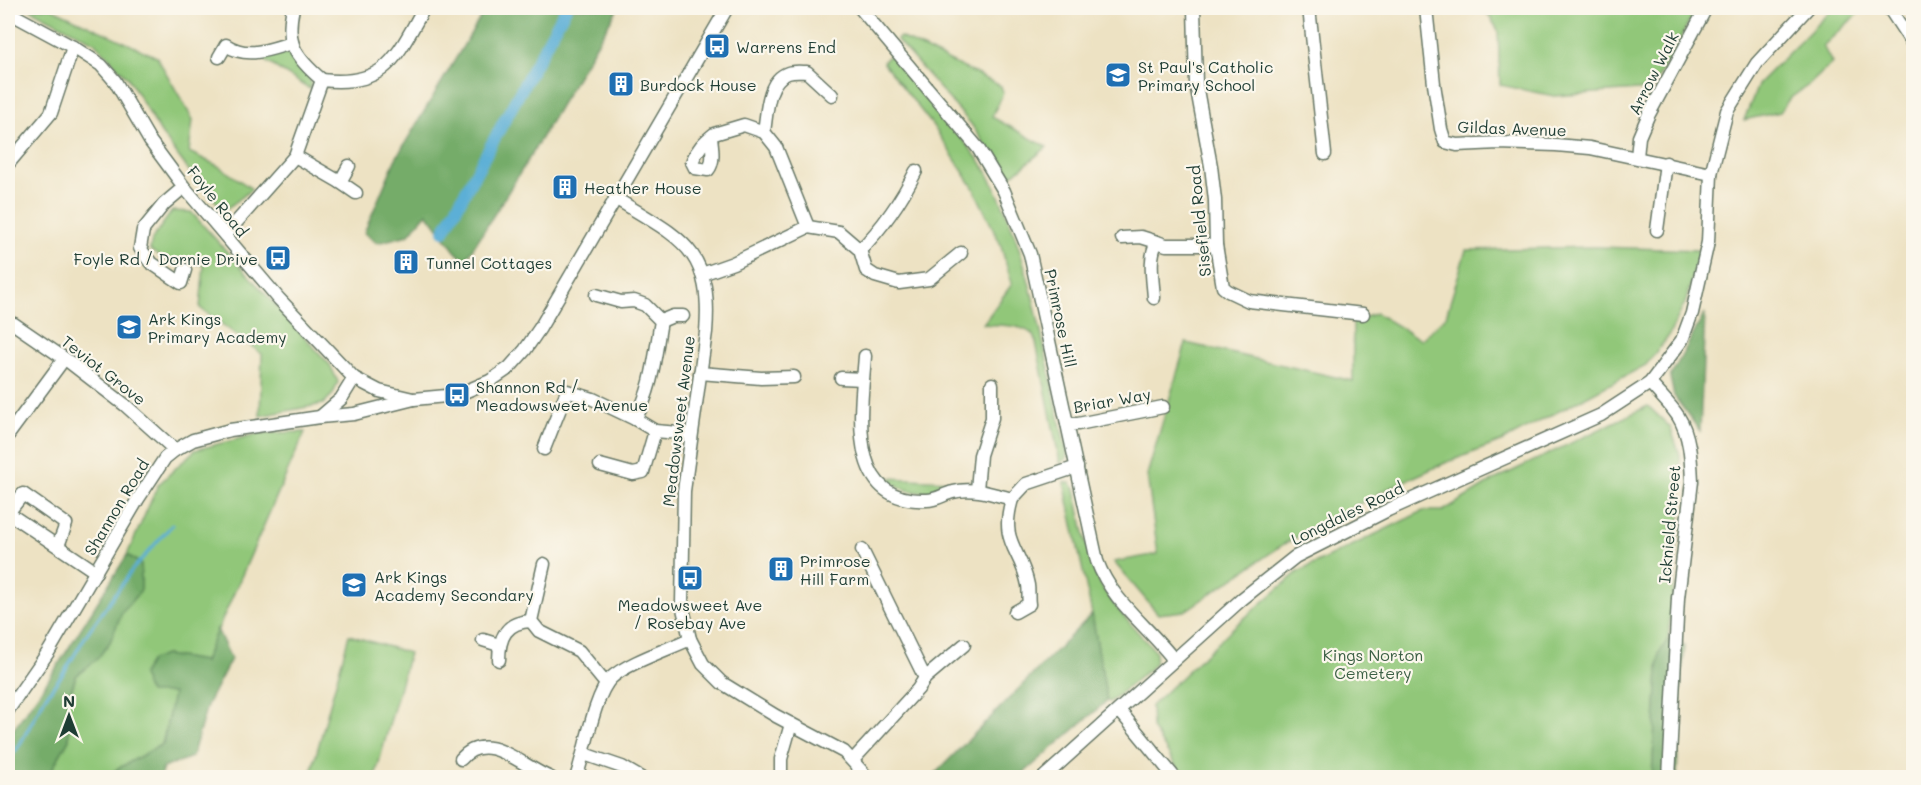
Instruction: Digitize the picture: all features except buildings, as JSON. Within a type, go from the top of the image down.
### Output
[{"type":"street","points":[[293,8],[290,22],[291,43],[300,57],[322,80],[341,82],[363,80],[385,70],[400,50],[424,8]]},
{"type":"street","name":"Shannon Road","points":[[8,710],[49,651],[138,499],[165,458],[175,450],[193,440],[230,430],[354,414],[414,399],[457,395],[490,381],[513,364],[540,328],[727,8]]},
{"type":"street","name":"Primrose Hill","points":[[860,8],[978,148],[1004,191],[1030,254],[1097,561],[1103,577],[1121,602],[1174,660]]},
{"type":"street","name":"Sisefield Road","points":[[1194,8],[1196,84],[1211,166],[1215,200],[1216,245],[1223,287],[1249,301],[1363,314]]},
{"type":"street","points":[[1310,8],[1324,154]]},
{"type":"street","name":"Gildas Avenue","points":[[1426,8],[1434,84],[1445,142],[1457,145],[1499,143],[1556,145],[1636,157],[1711,174]]},
{"type":"street","name":"Arrow Walk","points":[[1636,157],[1639,137],[1648,116],[1706,8]]},
{"type":"street","points":[[1650,383],[1682,340],[1692,313],[1708,242],[1711,174],[1727,111],[1757,63],[1808,8]]},
{"type":"street","points":[[1889,8],[1914,46]]},
{"type":"street","name":"Foyle Road","points":[[8,12],[74,46],[101,65],[115,81],[150,141],[184,187],[279,299],[354,378],[379,391],[414,399]]},
{"type":"street","points":[[219,57],[226,45],[236,51],[259,52],[291,43]]},
{"type":"street","points":[[8,164],[51,113],[74,46]]},
{"type":"street","points":[[764,132],[769,101],[776,82],[782,76],[790,72],[807,72],[832,95]]},
{"type":"street","points":[[225,235],[296,156],[322,80]]},
{"type":"street","points":[[711,137],[744,125],[764,132],[776,147],[808,227]]},
{"type":"street","points":[[296,156],[356,193]]},
{"type":"street","points":[[1657,230],[1666,163]]},
{"type":"street","points":[[339,182],[349,166]]},
{"type":"street","points":[[860,250],[877,233],[899,204],[916,171]]},
{"type":"street","points":[[184,187],[164,204],[142,230],[140,248],[150,262],[181,284],[185,270]]},
{"type":"street","name":"Meadowsweet Avenue","points":[[615,198],[669,231],[687,246],[702,274],[707,311],[684,491],[682,604],[690,639],[703,664],[719,680],[791,724],[844,752],[868,777]]},
{"type":"street","points":[[702,274],[732,263],[808,227],[839,232],[860,250],[866,270],[875,276],[899,283],[929,279],[961,253]]},
{"type":"street","points":[[1122,238],[1141,237],[1167,245],[1216,245]]},
{"type":"street","points":[[1154,298],[1152,255],[1157,242]]},
{"type":"street","points":[[596,295],[621,302],[634,301],[645,305],[662,321]]},
{"type":"street","points":[[635,419],[643,406],[653,372],[662,321],[672,315],[683,316]]},
{"type":"street","name":"Teviot Grove","points":[[8,323],[14,324],[64,358],[125,405],[175,450]]},
{"type":"street","points":[[865,356],[860,422],[864,452],[870,472],[882,489],[906,500],[928,500],[952,492],[977,490],[1012,499]]},
{"type":"street","points":[[8,435],[64,358]]},
{"type":"street","points":[[700,373],[761,378],[794,377]]},
{"type":"street","points":[[320,417],[341,399],[354,378]]},
{"type":"street","points":[[841,378],[863,379]]},
{"type":"street","name":"Longdales Road","points":[[1043,777],[1174,660],[1295,557],[1389,510],[1601,414],[1650,383]]},
{"type":"street","name":"Icknield Street","points":[[1650,383],[1677,415],[1685,432],[1692,473],[1678,598],[1669,777]]},
{"type":"street","points":[[977,490],[980,455],[992,418],[992,384]]},
{"type":"street","points":[[372,410],[379,391]]},
{"type":"street","points":[[544,449],[567,391],[593,399],[655,431],[691,434]]},
{"type":"street","points":[[335,404],[354,414]]},
{"type":"street","name":"Briar Way","points":[[1067,424],[1078,424],[1163,407]]},
{"type":"street","points":[[600,465],[633,474],[643,472],[655,431]]},
{"type":"street","points":[[1014,612],[1029,604],[1028,585],[1008,535],[1008,513],[1012,499],[1026,484],[1077,467]]},
{"type":"street","points":[[58,546],[66,524],[23,494],[8,513],[96,572]]},
{"type":"street","points":[[862,550],[925,678]]},
{"type":"street","points":[[531,621],[544,564]]},
{"type":"street","points":[[499,660],[499,645],[512,625],[520,621],[531,621]]},
{"type":"street","points":[[531,621],[539,631],[579,651],[606,684]]},
{"type":"street","points":[[576,777],[606,684],[626,668],[690,639]]},
{"type":"street","points":[[483,640],[499,645]]},
{"type":"street","points":[[853,760],[918,689],[925,678],[964,645]]},
{"type":"street","points":[[1119,710],[1175,777]]},
{"type":"street","points":[[781,777],[781,759],[791,724]]},
{"type":"street","points":[[461,759],[480,746],[494,748],[516,758],[536,772],[551,777]]},
{"type":"street","points":[[584,754],[622,767],[641,777]]},
{"type":"green space","points":[[28,8],[51,8],[157,57],[193,120],[189,152],[218,166],[252,189],[228,208],[219,205],[161,133],[128,78],[94,42]]},
{"type":"green space","points":[[486,8],[618,8],[465,261],[427,213],[408,235],[377,243],[364,233],[395,160]]},
{"type":"green space","points":[[1484,8],[1697,8],[1652,89],[1554,96],[1500,85],[1498,30]]},
{"type":"green space","points":[[1833,8],[1864,8],[1823,46],[1832,63],[1810,84],[1789,99],[1780,112],[1744,120],[1759,83]]},
{"type":"green space","points":[[900,37],[1001,86],[1003,93],[992,117],[1047,147],[1014,174],[1006,176],[971,124],[897,40]]},
{"type":"green space","points":[[283,53],[290,54],[306,72],[311,82],[310,89],[262,59]]},
{"type":"green space","points":[[891,54],[940,110],[981,163],[1004,207],[1027,275],[1044,346],[1067,453],[1066,459],[1060,463],[1035,337],[1025,329],[1018,327],[983,324],[1012,284],[1000,243],[973,187],[934,127],[883,62]]},
{"type":"green space","points":[[172,211],[191,212],[330,365],[338,382],[333,394],[323,404],[260,416],[262,354],[200,308],[204,265],[179,260],[169,263],[150,250],[152,239]]},
{"type":"green space","points":[[1596,247],[1699,250],[1686,301],[1668,337],[1646,365],[1503,441],[1445,463],[1383,491],[1284,544],[1185,611],[1158,614],[1114,562],[1158,554],[1147,475],[1186,343],[1353,381],[1353,322],[1376,313],[1421,340],[1446,316],[1466,250]]},
{"type":"green space","points":[[1705,313],[1700,431],[1674,396],[1670,377]]},
{"type":"green space","name":"Kings Norton Cemetery","points":[[1648,406],[1670,427],[1680,455],[1680,518],[1668,640],[1659,653],[1652,777],[1185,777],[1181,774],[1152,728],[1151,706],[1234,627],[1298,572],[1423,511],[1443,511],[1494,480]]},
{"type":"green space","points":[[305,432],[204,661],[165,655],[174,693],[162,744],[114,771],[113,777],[45,778],[69,739],[68,700],[76,676],[97,659],[110,642],[122,612],[141,590],[141,564],[127,555],[158,485],[195,450],[261,433]]},
{"type":"green space","points":[[888,478],[970,482],[938,491],[917,492],[907,490]]},
{"type":"green space","points":[[1064,482],[1070,483],[1075,489],[1088,549],[1100,583],[1118,610],[1156,652],[1155,664],[1110,702],[1107,701],[1092,614]]},
{"type":"green space","points":[[127,555],[141,564],[141,590],[122,612],[110,642],[97,659],[76,676],[68,700],[69,739],[51,771],[45,777],[8,777],[8,737],[55,670]]},
{"type":"green space","points":[[1092,614],[1107,701],[1019,777],[932,777]]},
{"type":"green space","points":[[217,629],[231,659],[207,705],[192,757],[163,768],[160,777],[114,777],[117,769],[163,744],[173,693],[149,693],[142,675],[151,660],[165,655],[204,661],[204,663]]},
{"type":"green space","points":[[349,635],[409,653],[375,777],[310,777]]},
{"type":"green space","points":[[1668,640],[1685,645],[1680,692],[1677,777],[1652,778],[1659,653]]},
{"type":"waterway","points":[[444,231],[566,8]]},
{"type":"waterway","points":[[8,760],[19,746],[46,696],[65,671],[88,632],[133,569],[172,525]]},
{"type":"place","name":"Warrens End","points":[[717,46]]},
{"type":"place","name":"St Paul's Catholic Primary School","points":[[1118,75]]},
{"type":"place","name":"Burdock House","points":[[621,84]]},
{"type":"place","name":"Heather House","points":[[565,187]]},
{"type":"place","name":"Foyle Rd / Dornie Drive","points":[[278,258]]},
{"type":"place","name":"Tunnel Cottages","points":[[406,262]]},
{"type":"place","name":"Ark Kings Primary Academy","points":[[129,327]]},
{"type":"place","name":"Shannon Rd / Meadowsweet Avenue","points":[[457,395]]},
{"type":"place","name":"Primrose Hill Farm","points":[[781,569]]},
{"type":"place","name":"Meadowsweet Ave / Rosebay Ave","points":[[690,578]]},
{"type":"place","name":"Ark Kings Academy Secondary","points":[[354,585]]}]
